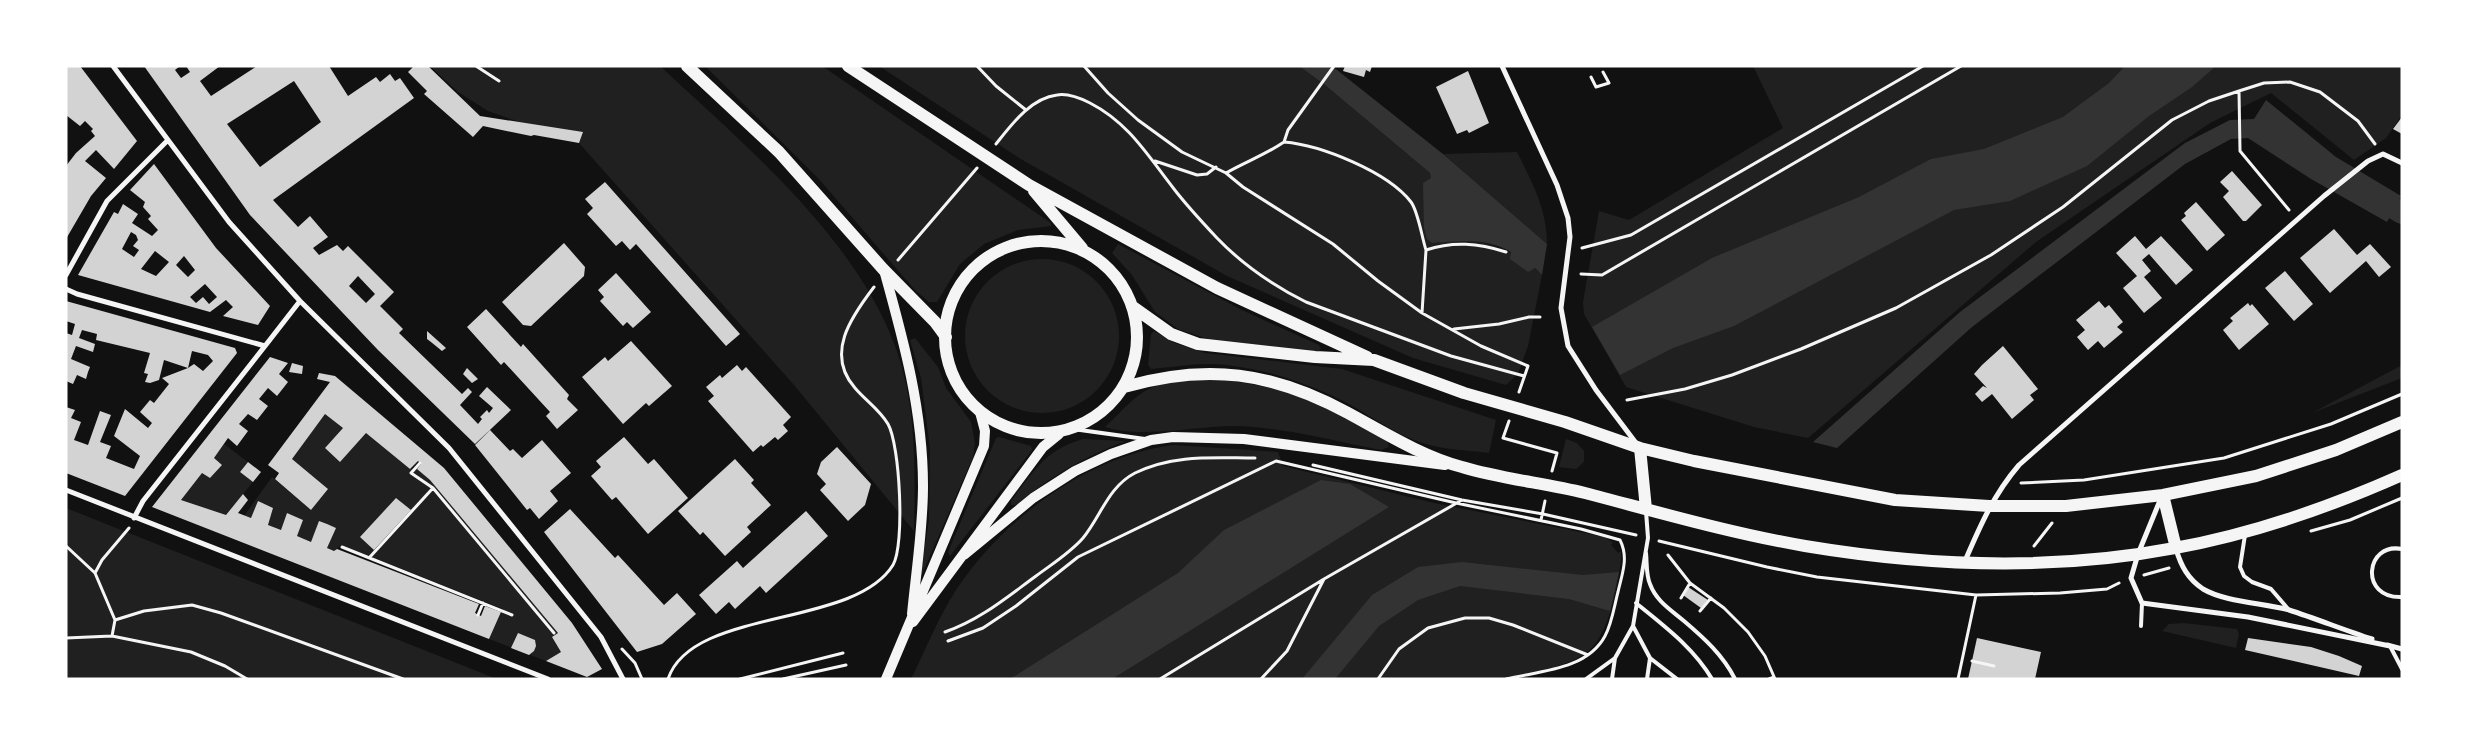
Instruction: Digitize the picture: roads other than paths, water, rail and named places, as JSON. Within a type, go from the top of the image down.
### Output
[{"type":"main road","points":[[687,66],[779,152],[884,270],[935,322],[946,337]]},
{"type":"main road","points":[[848,66],[1029,185],[1217,288],[1374,360],[1464,393],[1566,422],[1640,448],[1694,461],[1895,500],[1989,506],[2066,506],[2163,495],[2256,476],[2336,450],[2402,422]]},
{"type":"main road","points":[[1029,185],[1084,251]]},
{"type":"main road","points":[[1041,241],[1056,242],[1084,251],[1100,261],[1114,274],[1126,290],[1133,307],[1137,327],[1138,348],[1133,368],[1124,387],[1102,411],[1072,429],[1059,434],[1042,435],[1014,430],[980,412],[964,395],[953,376],[946,351],[946,337],[947,321],[955,295],[969,273],[989,256],[1013,245],[1041,241]]},
{"type":"main road","points":[[884,270],[912,372],[921,440],[923,486],[912,614]]},
{"type":"main road","points":[[1133,307],[1171,334],[1198,344],[1315,357],[1374,360]]},
{"type":"main road","points":[[1124,387],[1176,374],[1219,373],[1253,377],[1290,387],[1319,398],[1390,437],[1460,467]]},
{"type":"main road","points":[[886,679],[984,446],[985,431],[980,412]]},
{"type":"main road","points":[[906,632],[1043,447],[1059,434]]},
{"type":"main road","points":[[964,555],[1033,498],[1061,480],[1111,454],[1151,440],[1172,437],[1244,439],[1460,467],[1549,484],[1712,526],[1806,546],[1964,563],[2023,564],[2138,554],[2176,548],[2303,514],[2402,475]]},
{"type":"main road","points":[[1640,448],[1646,509]]},
{"type":"main road","points":[[2163,495],[2176,548]]},
{"type":"street","points":[[113,66],[229,222],[300,301],[449,448],[601,638],[622,679]]},
{"type":"street","points":[[1502,66],[1557,184],[1568,218],[1569,250],[1561,308],[1568,346],[1578,365],[1640,448]]},
{"type":"street","points":[[66,275],[107,201],[168,140]]},
{"type":"street","points":[[1964,563],[1989,506],[2002,484],[2019,465],[2324,196],[2368,161],[2383,154],[2402,163]]},
{"type":"street","points":[[66,289],[77,294],[264,346]]},
{"type":"street","points":[[134,518],[143,501],[300,301]]},
{"type":"street","points":[[66,490],[548,679]]},
{"type":"street","points":[[2163,495],[2138,554],[2131,578],[2142,603],[2248,618],[2402,649]]},
{"type":"street","points":[[2176,548],[2181,565],[2189,577],[2204,589],[2221,596],[2289,610],[2390,646]]},
{"type":"lane","points":[[1072,429],[1151,440]]},
{"type":"lane","points":[[1612,679],[1615,658],[1633,626],[1648,538],[1646,509]]},
{"type":"lane","points":[[2246,530],[2240,567],[2244,576],[2252,582],[2271,589],[2289,610]]},
{"type":"lane","points":[[1645,549],[1649,583],[1655,595],[1662,604],[1711,645],[1735,679]]},
{"type":"lane","points":[[2402,549],[2390,549],[2381,553],[2371,569],[2372,579],[2376,588],[2383,594],[2402,597]]},
{"type":"lane","points":[[1636,603],[1684,643],[1697,657],[1712,679]]},
{"type":"lane","points":[[2141,626],[2142,603]]},
{"type":"lane","points":[[1633,626],[1650,658],[1677,679]]},
{"type":"lane","points":[[2390,646],[2402,668]]},
{"type":"lane","points":[[1586,679],[1615,658]]},
{"type":"lane","points":[[1647,679],[1650,658]]},
{"type":"waterway","points":[[2367,193],[2402,213]]}]
